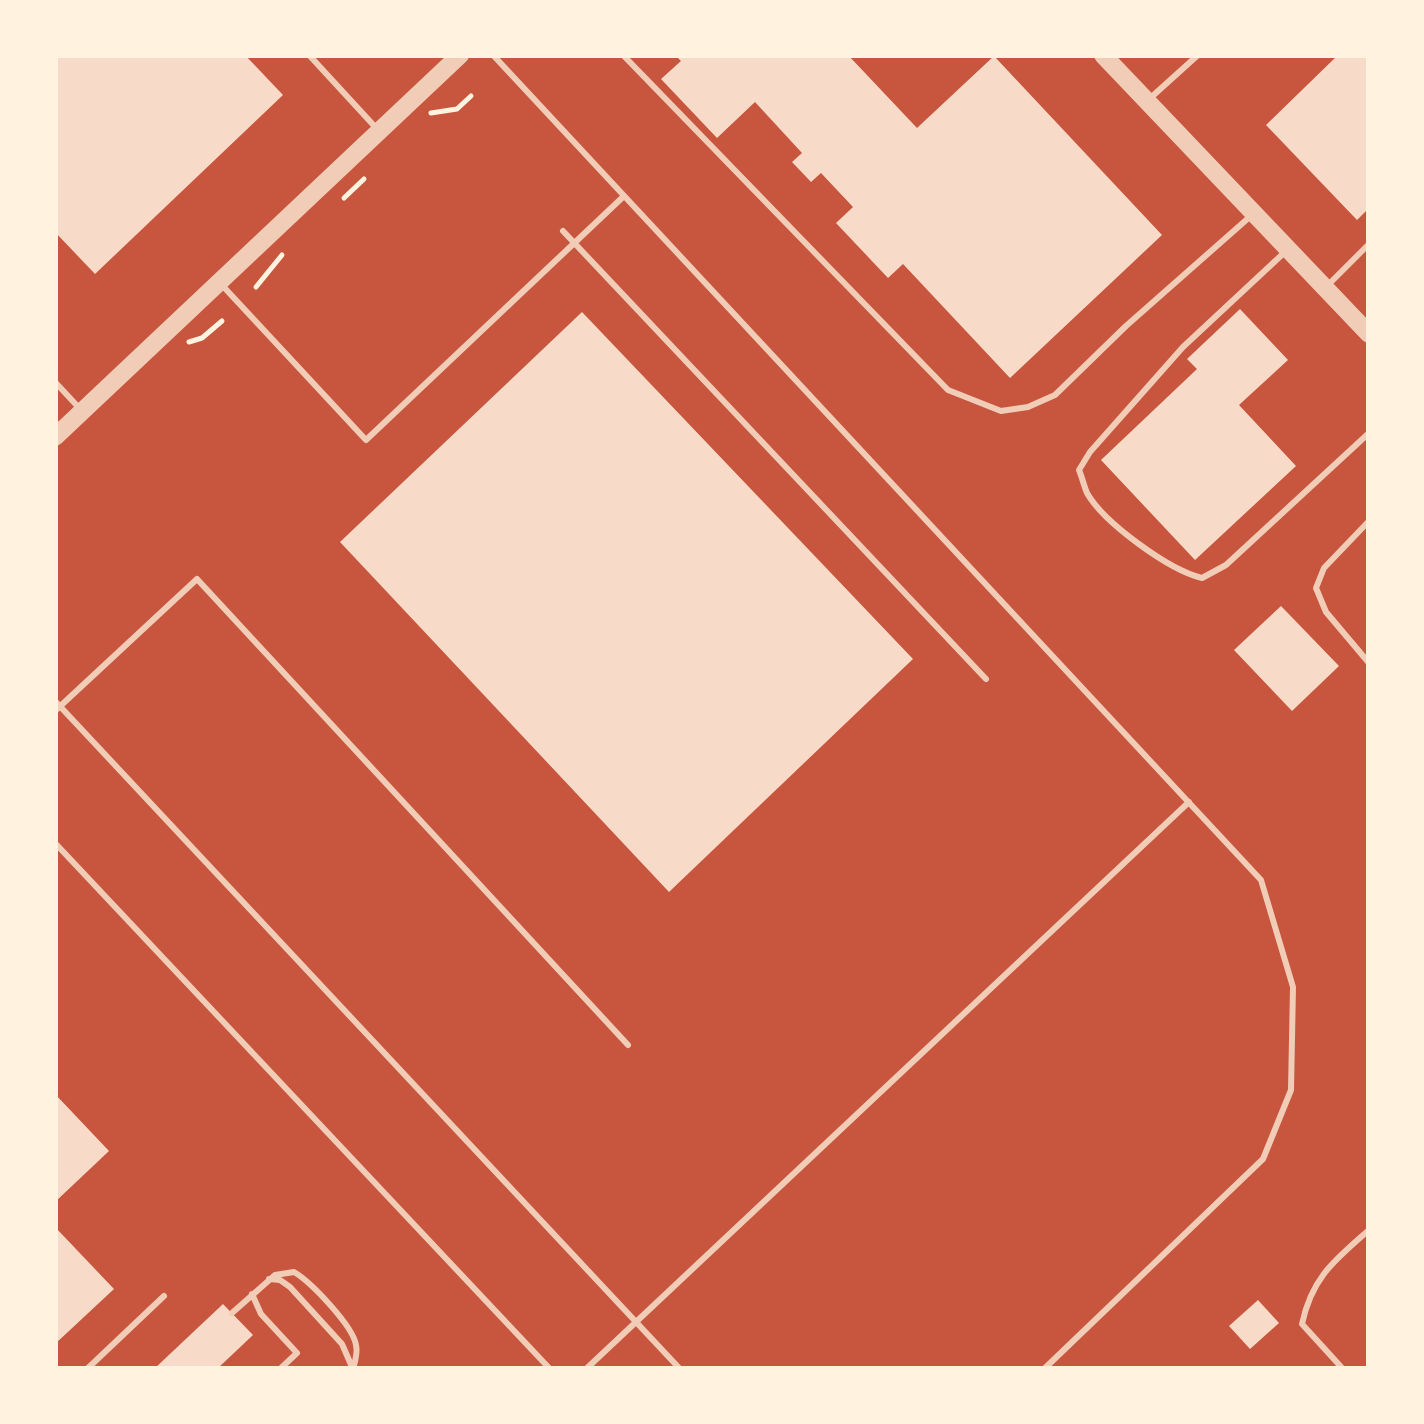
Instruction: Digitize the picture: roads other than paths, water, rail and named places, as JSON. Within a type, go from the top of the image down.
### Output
[{"type":"street","points":[[55,438],[460,55]]},
{"type":"street","points":[[1103,55],[1369,334]]},
{"type":"lane","points":[[309,55],[379,131]]},
{"type":"lane","points":[[493,55],[1261,880],[1293,987],[1291,1090],[1264,1160],[1044,1369]]},
{"type":"lane","points":[[623,55],[948,390],[1001,411],[1028,407],[1055,395],[1126,326],[1254,214]]},
{"type":"lane","points":[[1147,101],[1198,55]]},
{"type":"lane","points":[[219,282],[366,440],[624,196]]},
{"type":"lane","points":[[563,231],[986,678]]},
{"type":"lane","points":[[1325,288],[1369,244]]},
{"type":"lane","points":[[1288,249],[1184,347],[1090,452],[1079,470],[1088,494],[1111,520],[1182,573],[1202,578],[1226,564],[1369,433]]},
{"type":"lane","points":[[55,382],[82,412]]},
{"type":"lane","points":[[1369,521],[1324,568],[1316,588],[1326,612],[1369,663]]},
{"type":"lane","points":[[628,1045],[198,579],[57,706],[680,1369]]},
{"type":"lane","points":[[586,1369],[1188,802]]},
{"type":"lane","points":[[55,843],[550,1369]]},
{"type":"lane","points":[[1342,1369],[1302,1324],[1307,1302],[1324,1270],[1369,1230]]},
{"type":"lane","points":[[232,1313],[269,1279],[287,1271],[301,1276],[352,1335],[356,1346],[353,1369]]},
{"type":"lane","points":[[269,1279],[290,1287],[342,1344],[353,1369]]},
{"type":"lane","points":[[252,1294],[261,1314],[297,1353],[280,1369]]},
{"type":"lane","points":[[87,1369],[164,1296]]}]
